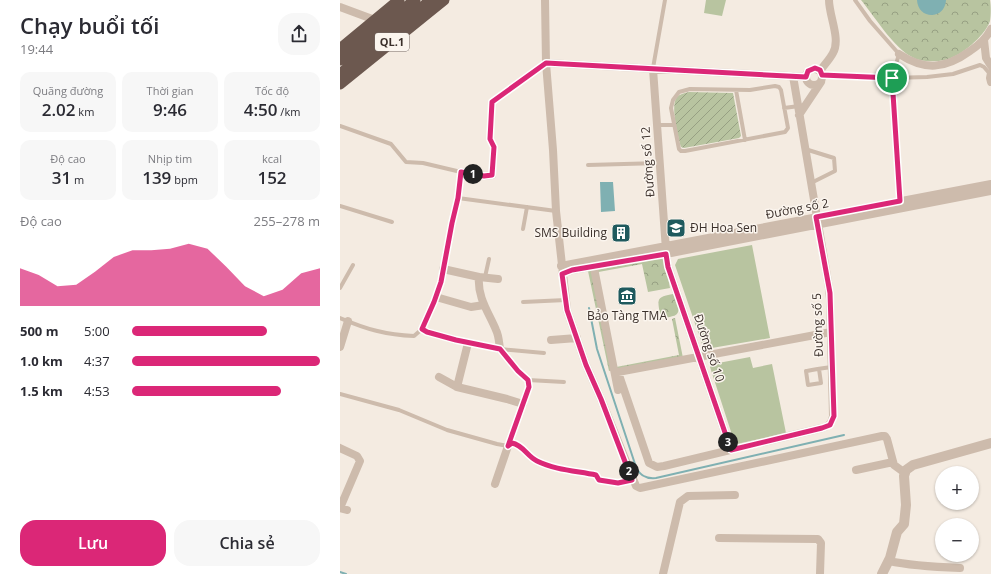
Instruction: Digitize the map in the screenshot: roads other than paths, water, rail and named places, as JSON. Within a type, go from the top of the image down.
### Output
[{"type":"highway","name":"QL.1","points":[[340,49],[399,0]]},
{"type":"highway","name":"QL.1","points":[[340,60],[415,0]]},
{"type":"highway","name":"QL.1","points":[[340,74],[431,0]]},
{"type":"highway","name":"QL.1","points":[[340,84],[444,0]]},
{"type":"street","points":[[545,0],[546,63],[556,211],[567,310],[586,365],[601,399],[632,480],[636,486],[640,488],[882,436],[887,438],[893,462],[896,467],[904,473]]},
{"type":"street","points":[[801,108],[833,54],[836,46],[829,0]]},
{"type":"street","points":[[340,7],[376,20]]},
{"type":"street","points":[[899,54],[918,64],[931,66],[945,65],[960,58],[984,40],[991,29]]},
{"type":"street","points":[[984,40],[986,58],[991,66]]},
{"type":"street","points":[[546,63],[806,77]]},
{"type":"street","points":[[815,68],[821,75],[817,84],[808,82],[806,77],[807,72],[815,68]]},
{"type":"street","name":"Đường số 12","points":[[653,69],[665,250]]},
{"type":"street","points":[[991,74],[991,82]]},
{"type":"street","name":"Đường số 5","points":[[731,450],[822,428],[830,425],[834,416],[829,288],[805,149],[801,108],[793,76]]},
{"type":"street","points":[[461,172],[484,176],[492,175]]},
{"type":"street","name":"Đường số 2","points":[[562,270],[735,237],[900,201],[991,184]]},
{"type":"street","name":"Đường số 2","points":[[817,220],[991,191]]},
{"type":"street","name":"Đường số 10","points":[[665,250],[667,264],[731,450]]},
{"type":"street","points":[[593,264],[618,390]]},
{"type":"street","points":[[443,269],[498,279]]},
{"type":"street","points":[[482,277],[479,286],[484,305],[497,332],[500,349]]},
{"type":"street","points":[[436,297],[471,307],[484,305]]},
{"type":"street","points":[[340,347],[344,319]]},
{"type":"street","points":[[731,450],[664,466],[651,464],[646,457],[618,372],[831,332]]},
{"type":"street","points":[[551,340],[577,338]]},
{"type":"street","points":[[456,387],[468,343]]},
{"type":"street","points":[[439,377],[456,387],[523,404]]},
{"type":"street","points":[[882,574],[889,561],[898,532],[904,524],[906,505],[904,473],[908,468],[913,465],[991,443]]},
{"type":"street","points":[[495,484],[508,446]]},
{"type":"street","points":[[340,448],[357,456],[360,461],[340,508],[347,510]]},
{"type":"street","points":[[856,470],[893,462]]},
{"type":"street","points":[[663,574],[680,502],[688,496],[735,495]]},
{"type":"street","points":[[719,538],[818,539],[821,543],[820,574]]},
{"type":"street","points":[[889,561],[925,567],[960,568]]},
{"type":"lane","points":[[653,69],[665,0]]},
{"type":"lane","points":[[855,0],[899,54],[892,78],[900,201]]},
{"type":"lane","points":[[492,175],[494,147],[490,139],[492,102],[546,63]]},
{"type":"lane","points":[[821,75],[892,78],[945,76],[980,65],[991,74]]},
{"type":"lane","points":[[775,86],[779,87],[788,128],[786,131],[682,151],[678,148],[671,105],[674,97],[679,92],[690,89],[736,90],[750,90],[775,86]]},
{"type":"lane","points":[[736,90],[745,140]]},
{"type":"lane","points":[[784,108],[801,108]]},
{"type":"lane","points":[[657,125],[674,125]]},
{"type":"lane","points":[[340,126],[391,144],[406,162],[461,172],[458,198],[443,269],[436,297],[422,329],[414,336],[397,336],[381,333],[344,319]]},
{"type":"lane","points":[[805,149],[834,158],[835,171],[811,183]]},
{"type":"lane","points":[[588,165],[660,163]]},
{"type":"lane","points":[[458,198],[556,211]]},
{"type":"lane","points":[[340,206],[392,222]]},
{"type":"lane","points":[[523,229],[526,207]]},
{"type":"lane","points":[[482,277],[489,259]]},
{"type":"lane","points":[[340,288],[353,266]]},
{"type":"lane","points":[[523,302],[566,300]]},
{"type":"lane","points":[[422,329],[427,332],[468,343],[500,349],[544,353]]},
{"type":"lane","points":[[500,349],[518,371],[528,380],[564,382]]},
{"type":"lane","points":[[820,369],[821,383],[808,385],[806,372],[832,366]]},
{"type":"lane","points":[[508,446],[529,387],[528,380]]},
{"type":"lane","points":[[340,394],[399,410],[447,430],[497,444],[508,446],[512,443],[518,444],[526,454],[547,466],[596,475],[599,480],[618,483],[632,480]]},
{"type":"water","points":[[917,0],[946,0],[945,7],[937,14],[932,15],[926,14],[918,7]]},
{"type":"water","points":[[600,182],[613,182],[615,211],[601,212]]},
{"type":"waterway","points":[[589,308],[597,349],[636,467],[639,473],[644,476],[656,478],[844,435]]},
{"type":"waterway","points":[[340,572],[346,574]]},
{"type":"place","name":"ĐH Hoa Sen","points":[[676,228]]},
{"type":"place","name":"SMS Building","points":[[621,233]]},
{"type":"place","name":"Bảo Tàng TMA","points":[[627,296]]}]
